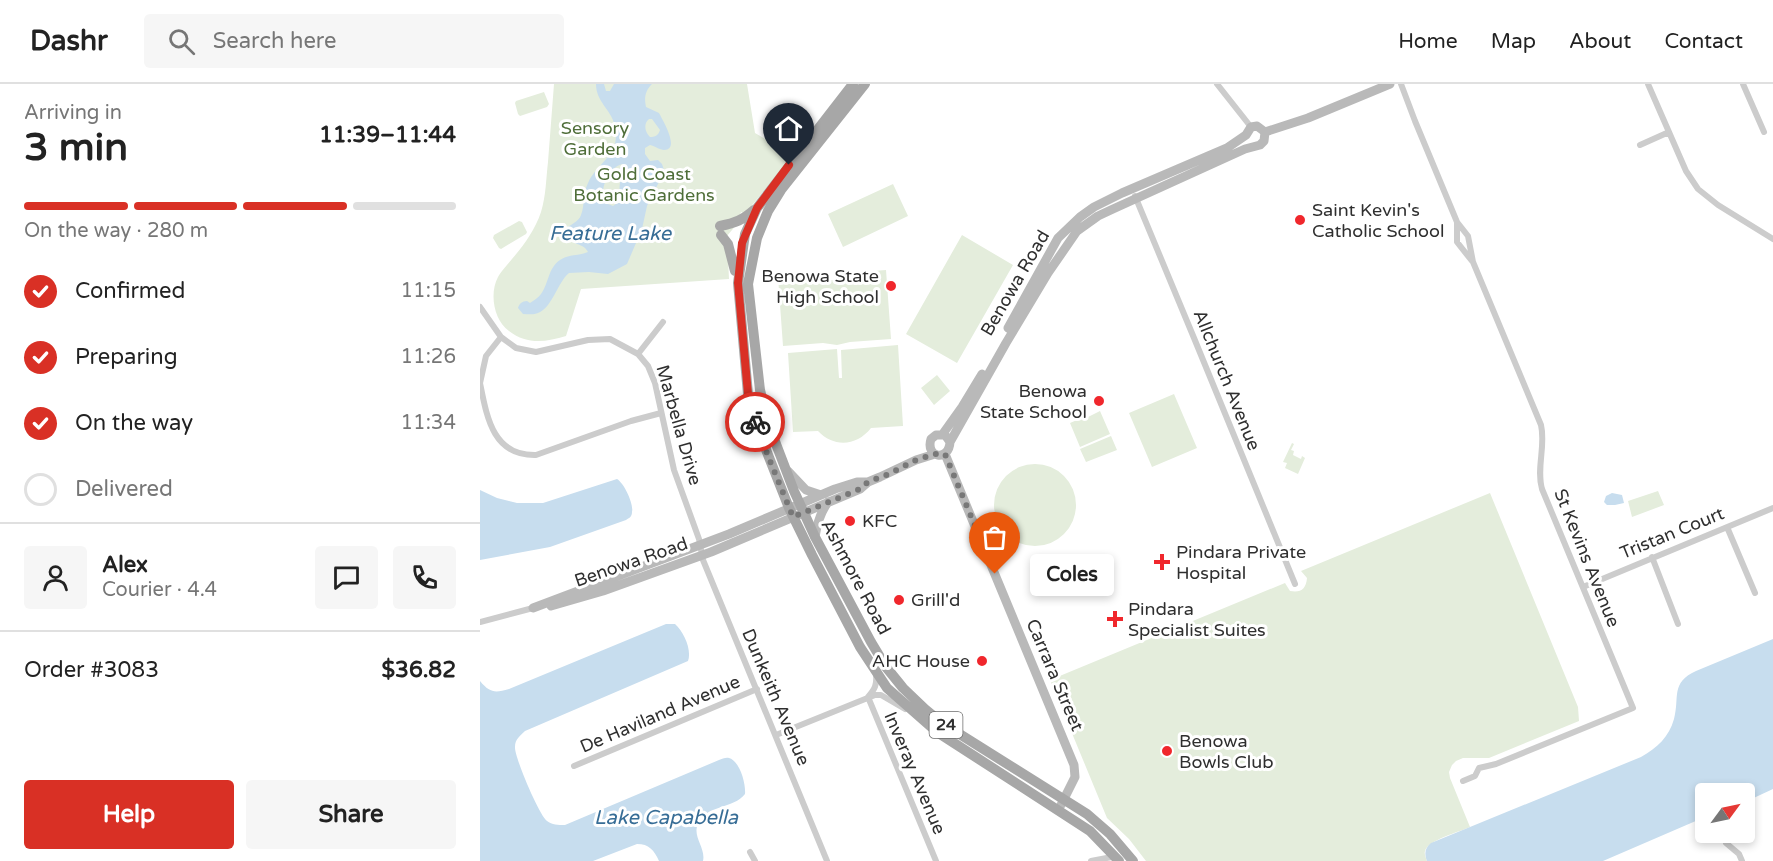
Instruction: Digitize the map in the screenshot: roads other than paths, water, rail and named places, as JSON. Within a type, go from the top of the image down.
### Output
[{"type":"main road","name":"Ashmore Road","points":[[853,84],[757,208],[742,243],[738,283],[748,394],[764,448],[797,510],[854,637],[887,688],[937,732],[1059,809],[1097,837],[1118,860]]},
{"type":"main road","name":"Ashmore Road","points":[[865,84],[774,201],[761,226],[748,284],[760,390],[768,423],[797,510],[815,537],[886,667],[914,699],[942,723],[1095,820],[1119,843],[1133,861]]},
{"type":"main road","points":[[1264,132],[1318,114],[1389,84]]},
{"type":"main road","points":[[1257,126],[1264,132],[1264,141],[1254,146],[1247,141],[1248,131],[1257,126]]},
{"type":"main road","name":"Benowa Road","points":[[942,435],[962,407],[1059,238],[1068,228],[1094,207],[1131,188],[1227,148],[1248,131]]},
{"type":"main road","name":"Benowa Road","points":[[950,442],[1009,338],[1077,231],[1098,216],[1254,146]]},
{"type":"main road","points":[[738,283],[733,257],[721,230],[745,218],[757,208]]},
{"type":"main road","points":[[942,435],[950,442],[950,449],[937,452],[930,442],[933,437],[942,435]]},
{"type":"main road","name":"Benowa Road","points":[[533,608],[699,544],[797,510],[828,502],[937,452]]},
{"type":"main road","name":"Carrara Street","points":[[937,452],[1074,765],[1075,777],[1059,809]]},
{"type":"main road","points":[[784,467],[806,490],[821,495]]},
{"type":"main road","name":"Benowa Road","points":[[533,608],[558,605],[702,555],[797,510],[821,495],[857,482],[868,482]]},
{"type":"main road","points":[[815,537],[819,517],[828,502]]},
{"type":"street","points":[[1217,84],[1248,131]]},
{"type":"street","name":"St Kevins Avenue","points":[[1401,84],[1457,222],[1467,234],[1473,262],[1541,425],[1543,436],[1540,483],[1633,708],[1496,764],[1479,768],[1475,776],[1463,781]]},
{"type":"street","points":[[1648,84],[1686,171],[1698,189],[1718,205],[1773,239]]},
{"type":"street","points":[[1745,85],[1764,132]]},
{"type":"street","points":[[1641,145],[1670,132]]},
{"type":"street","name":"Allchurch Avenue","points":[[1131,188],[1294,584]]},
{"type":"street","name":"St Kevins Avenue","points":[[1457,222],[1456,240],[1473,262]]},
{"type":"street","points":[[1460,245],[1469,240]]},
{"type":"street","points":[[480,307],[501,338],[486,356],[480,383],[487,417],[494,434],[506,447],[524,456],[536,455],[660,413]]},
{"type":"street","points":[[638,354],[663,322]]},
{"type":"street","name":"Marbella Drive","points":[[501,338],[516,348],[536,352],[588,340],[610,339],[638,354],[648,366],[655,383],[674,470],[699,544]]},
{"type":"street","name":"Tristan Court","points":[[1583,587],[1773,508]]},
{"type":"street","points":[[1727,527],[1755,593]]},
{"type":"street","name":"Dunkeith Avenue","points":[[699,544],[827,861]]},
{"type":"street","points":[[1652,557],[1678,624]]},
{"type":"street","name":"Benowa Road","points":[[480,622],[533,608]]},
{"type":"street","points":[[868,698],[875,690],[876,672]]},
{"type":"street","name":"De Haviland Avenue","points":[[574,766],[757,689]]},
{"type":"street","points":[[776,735],[868,698],[881,695],[920,718]]},
{"type":"street","name":"Inveray Avenue","points":[[868,698],[936,861]]},
{"type":"street","points":[[1097,837],[1096,855],[1101,859],[1112,856],[1118,860]]},
{"type":"street","points":[[1726,843],[1739,854],[1742,861]]},
{"type":"street","points":[[750,852],[755,861]]},
{"type":"water","name":"Feature Lake","points":[[596,84],[604,84],[606,91],[610,91],[614,84],[652,84],[646,95],[646,107],[659,113],[669,134],[671,145],[669,149],[664,150],[650,145],[645,148],[645,154],[650,161],[658,160],[665,173],[647,206],[642,229],[627,264],[608,274],[569,273],[543,310],[535,314],[523,314],[518,308],[519,305],[525,301],[530,303],[540,295],[556,263],[567,257],[588,252],[583,246],[573,242],[564,230],[580,217],[588,183],[592,175],[608,158],[615,144],[613,120],[598,96]],"holes":[[[649,119],[652,119],[660,130],[655,136],[650,137],[646,130],[645,126]],[[622,164],[627,171],[620,181],[620,201],[613,206],[603,202],[604,185],[612,170]]]},
{"type":"water","points":[[617,479],[625,489],[632,508],[630,517],[626,520],[550,547],[480,560],[480,490],[497,498],[517,503],[543,503]]},
{"type":"water","points":[[1612,493],[1622,495],[1624,503],[1607,505],[1604,502],[1606,496]]},
{"type":"water","name":"Lake Capabella","points":[[666,624],[675,624],[681,632],[688,647],[688,661],[525,731],[518,738],[515,747],[518,762],[538,808],[547,821],[560,825],[565,825],[719,760],[729,758],[733,760],[742,773],[745,794],[734,802],[707,813],[698,824],[697,833],[703,852],[703,861],[659,861],[651,848],[637,844],[593,861],[480,861],[480,681],[493,691],[509,689]]},
{"type":"water","points":[[1773,639],[1773,789],[1755,797],[1755,783],[1695,783],[1695,821],[1603,861],[1427,861],[1426,851],[1431,843],[1647,754],[1662,741],[1669,731],[1674,719],[1682,680],[1696,671]]},
{"type":"place","name":"Saint Kevin's Catholic School","points":[[1300,220]]},
{"type":"place","name":"Benowa State High School","points":[[891,286]]},
{"type":"place","name":"Benowa State School","points":[[1099,401]]},
{"type":"place","name":"KFC","points":[[850,521]]},
{"type":"place","name":"Pindara Private Hospital","points":[[1162,562]]},
{"type":"place","name":"Coles","points":[[995,574]]},
{"type":"place","name":"Grill'd","points":[[899,600]]},
{"type":"place","name":"Pindara Specialist Suites","points":[[1115,619]]},
{"type":"place","name":"AHC House","points":[[982,661]]},
{"type":"place","name":"Benowa Bowls Club","points":[[1167,751]]},
{"type":"park label","name":"Sensory Garden","points":[[595,138]]},
{"type":"park label","name":"Gold Coast Botanic Gardens","points":[[644,184]]}]
